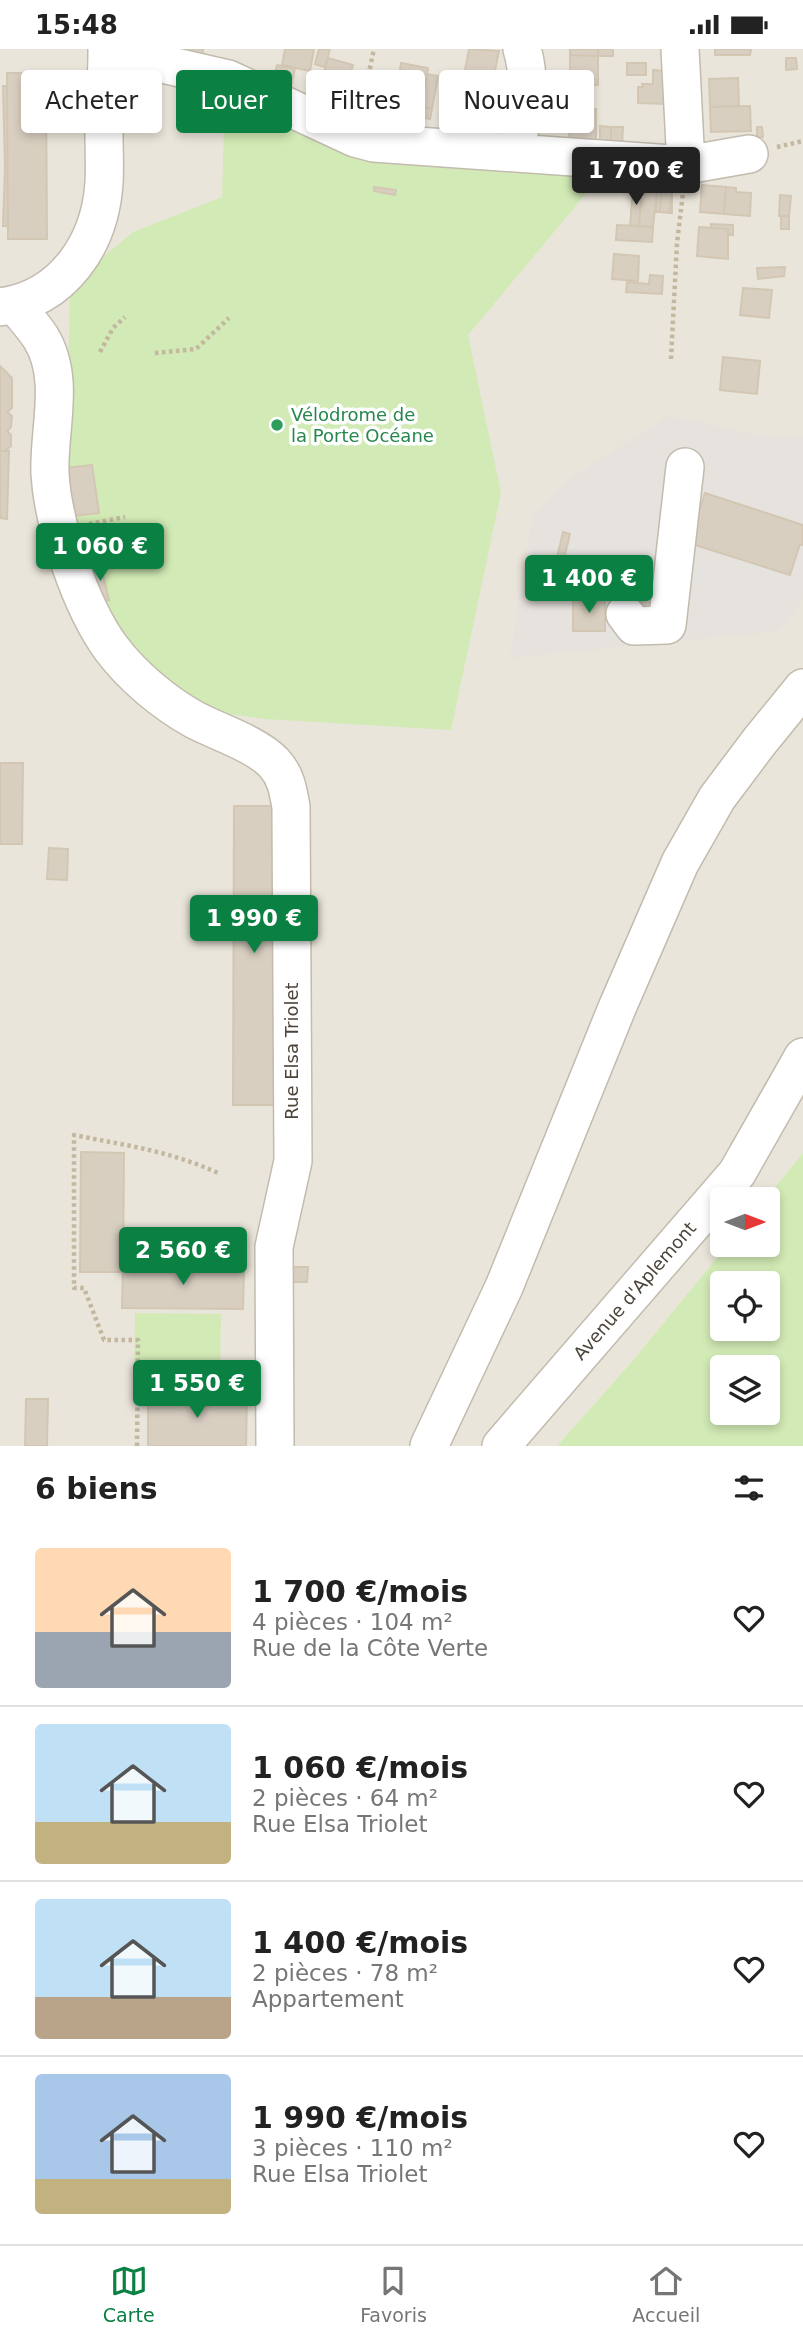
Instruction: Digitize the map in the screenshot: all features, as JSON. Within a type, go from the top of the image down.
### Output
[{"type":"street","points":[[513,152],[523,123],[528,85],[522,49]]},
{"type":"street","points":[[680,49],[686,165]]},
{"type":"street","points":[[8,306],[46,291],[70,272],[92,236],[99,218],[104,184],[107,54],[132,57],[228,79],[355,138],[374,143],[686,165],[749,154]]},
{"type":"street","name":"Rue Elsa Triolet","points":[[8,306],[42,340],[50,360],[55,389],[50,473],[54,506],[75,576],[101,632],[137,677],[184,713],[273,762],[286,780],[291,807],[293,1161],[274,1247],[275,1446]]},
{"type":"street","points":[[625,614],[634,626],[667,625],[685,467]]},
{"type":"street","points":[[429,1446],[504,1287],[617,1007],[680,863],[717,798],[803,688]]},
{"type":"street","name":"Avenue d'Aplemont","points":[[501,1446],[737,1173],[803,1057]]},
{"type":"street","points":[[737,1173],[803,1096]]},
{"type":"path","points":[[355,138],[374,49]]},
{"type":"path","points":[[671,359],[677,243],[686,165]]},
{"type":"path","points":[[100,352],[113,328],[125,317]]},
{"type":"path","points":[[155,353],[196,349],[229,318]]},
{"type":"path","points":[[60,530],[125,517]]},
{"type":"path","points":[[137,1446],[138,1340],[104,1340],[85,1288],[74,1288],[74,1135],[163,1152],[218,1173]]},
{"type":"shaded area","points":[[0,49],[803,49],[803,1153],[775,1187],[710,1187],[710,1257],[717,1257],[634,1359],[557,1446],[0,1446]]},
{"type":"shaded area","points":[[669,416],[772,438],[803,436],[803,599],[779,631],[510,658],[532,518],[564,482]]},
{"type":"green space","name":"Vélodrome de la Porte Océane","points":[[292,122],[306,128],[306,133],[318,133],[363,153],[604,172],[468,335],[501,493],[451,730],[265,719],[209,711],[135,661],[79,550],[66,468],[70,292],[91,267],[133,232],[222,197],[224,133],[292,133]]},
{"type":"green space","points":[[803,1153],[803,1446],[557,1446],[634,1359],[717,1257],[780,1257],[780,1187],[775,1187]]},
{"type":"green space","points":[[135,1313],[221,1314],[220,1377],[134,1376]]},
{"type":"building","points":[[190,49],[203,49],[202,62],[187,59]]},
{"type":"building","points":[[285,49],[314,49],[310,70],[282,65]]},
{"type":"building","points":[[319,49],[330,49],[325,67],[315,64]]},
{"type":"building","points":[[469,49],[499,51],[495,70],[465,70]]},
{"type":"building","points":[[570,49],[598,49],[598,56],[570,55]]},
{"type":"building","points":[[598,49],[613,49],[613,56],[598,56]]},
{"type":"building","points":[[715,49],[751,49],[750,55],[715,55]]},
{"type":"building","points":[[570,55],[598,56],[598,85],[594,85],[594,70],[570,70]]},
{"type":"building","points":[[328,58],[353,65],[352,70],[325,70]]},
{"type":"building","points":[[786,58],[796,58],[797,69],[786,70]]},
{"type":"building","points":[[401,63],[428,68],[427,75],[425,70],[400,70]]},
{"type":"building","points":[[627,63],[646,63],[646,75],[627,75]]},
{"type":"building","points":[[277,65],[295,68],[292,82],[292,70],[276,70]]},
{"type":"building","points":[[653,70],[665,71],[665,104],[638,103],[638,87],[643,87],[642,84],[653,84]]},
{"type":"building","points":[[7,73],[21,73],[21,133],[46,133],[47,239],[8,239]]},
{"type":"building","points":[[427,74],[438,76],[432,109],[425,107]]},
{"type":"building","points":[[738,78],[739,106],[710,107],[709,79]]},
{"type":"building","points":[[3,86],[7,86],[8,226],[3,226]]},
{"type":"building","points":[[750,106],[751,131],[711,132],[710,107]]},
{"type":"building","points":[[425,107],[432,109],[430,119],[425,118]]},
{"type":"building","points":[[596,109],[596,146],[569,145],[569,133],[594,133]]},
{"type":"building","points":[[600,126],[611,127],[611,146],[600,145]]},
{"type":"building","points":[[611,127],[623,127],[622,146],[611,146]]},
{"type":"building","points":[[757,127],[762,127],[763,137],[757,137]]},
{"type":"building","points":[[702,185],[726,187],[724,214],[700,212]]},
{"type":"building","points":[[374,187],[396,190],[395,195],[374,191]]},
{"type":"building","points":[[726,187],[736,188],[736,192],[751,193],[750,216],[724,214]]},
{"type":"building","points":[[633,188],[642,189],[639,226],[630,226]]},
{"type":"building","points":[[642,189],[657,190],[653,227],[639,226]]},
{"type":"building","points":[[657,190],[661,190],[660,212],[656,212]]},
{"type":"building","points":[[661,190],[672,191],[669,213],[660,212]]},
{"type":"building","points":[[672,191],[672,213],[669,213]]},
{"type":"building","points":[[780,195],[791,196],[789,216],[779,216]]},
{"type":"building","points":[[781,216],[789,216],[789,229],[781,229]]},
{"type":"building","points":[[711,224],[733,225],[733,235],[728,234],[728,229],[711,228]]},
{"type":"building","points":[[617,225],[653,227],[652,242],[616,240]]},
{"type":"building","points":[[699,227],[728,229],[728,259],[697,256]]},
{"type":"building","points":[[614,254],[639,256],[638,281],[612,279]]},
{"type":"building","points":[[785,267],[784,276],[758,279],[757,268]]},
{"type":"building","points":[[650,275],[663,276],[662,294],[626,292],[627,282],[649,284]]},
{"type":"building","points":[[743,288],[772,290],[769,318],[740,315]]},
{"type":"building","points":[[723,357],[760,361],[757,394],[720,390]]},
{"type":"building","points":[[0,366],[12,378],[12,408],[7,412],[12,416],[11,427],[7,431],[11,435],[11,446],[5,451],[0,451]]},
{"type":"building","points":[[0,451],[9,451],[7,519],[0,518]]},
{"type":"building","points":[[92,465],[99,513],[73,516],[66,468]]},
{"type":"building","points":[[705,493],[803,525],[803,545],[800,544],[790,575],[689,543]]},
{"type":"building","points":[[563,532],[570,534],[563,563],[556,562]]},
{"type":"building","points":[[95,544],[101,567],[89,570],[83,546]]},
{"type":"building","points":[[101,567],[109,600],[102,602],[89,570]]},
{"type":"building","points":[[638,584],[655,584],[656,616],[639,617]]},
{"type":"building","points":[[573,599],[605,599],[605,631],[573,631]]},
{"type":"building","points":[[0,763],[23,763],[22,844],[0,844]]},
{"type":"building","points":[[234,806],[276,806],[275,1105],[233,1105]]},
{"type":"building","points":[[49,848],[68,849],[67,880],[47,879]]},
{"type":"building","points":[[81,1152],[124,1153],[123,1272],[80,1272]]},
{"type":"building","points":[[123,1266],[244,1267],[243,1309],[122,1308]]},
{"type":"building","points":[[292,1267],[308,1267],[307,1282],[291,1282]]},
{"type":"building","points":[[148,1394],[247,1395],[246,1446],[148,1446]]},
{"type":"building","points":[[26,1399],[48,1399],[47,1446],[25,1446]]},
{"type":"place","name":"Vélodrome de la Porte Océane","points":[[277,425]]}]
